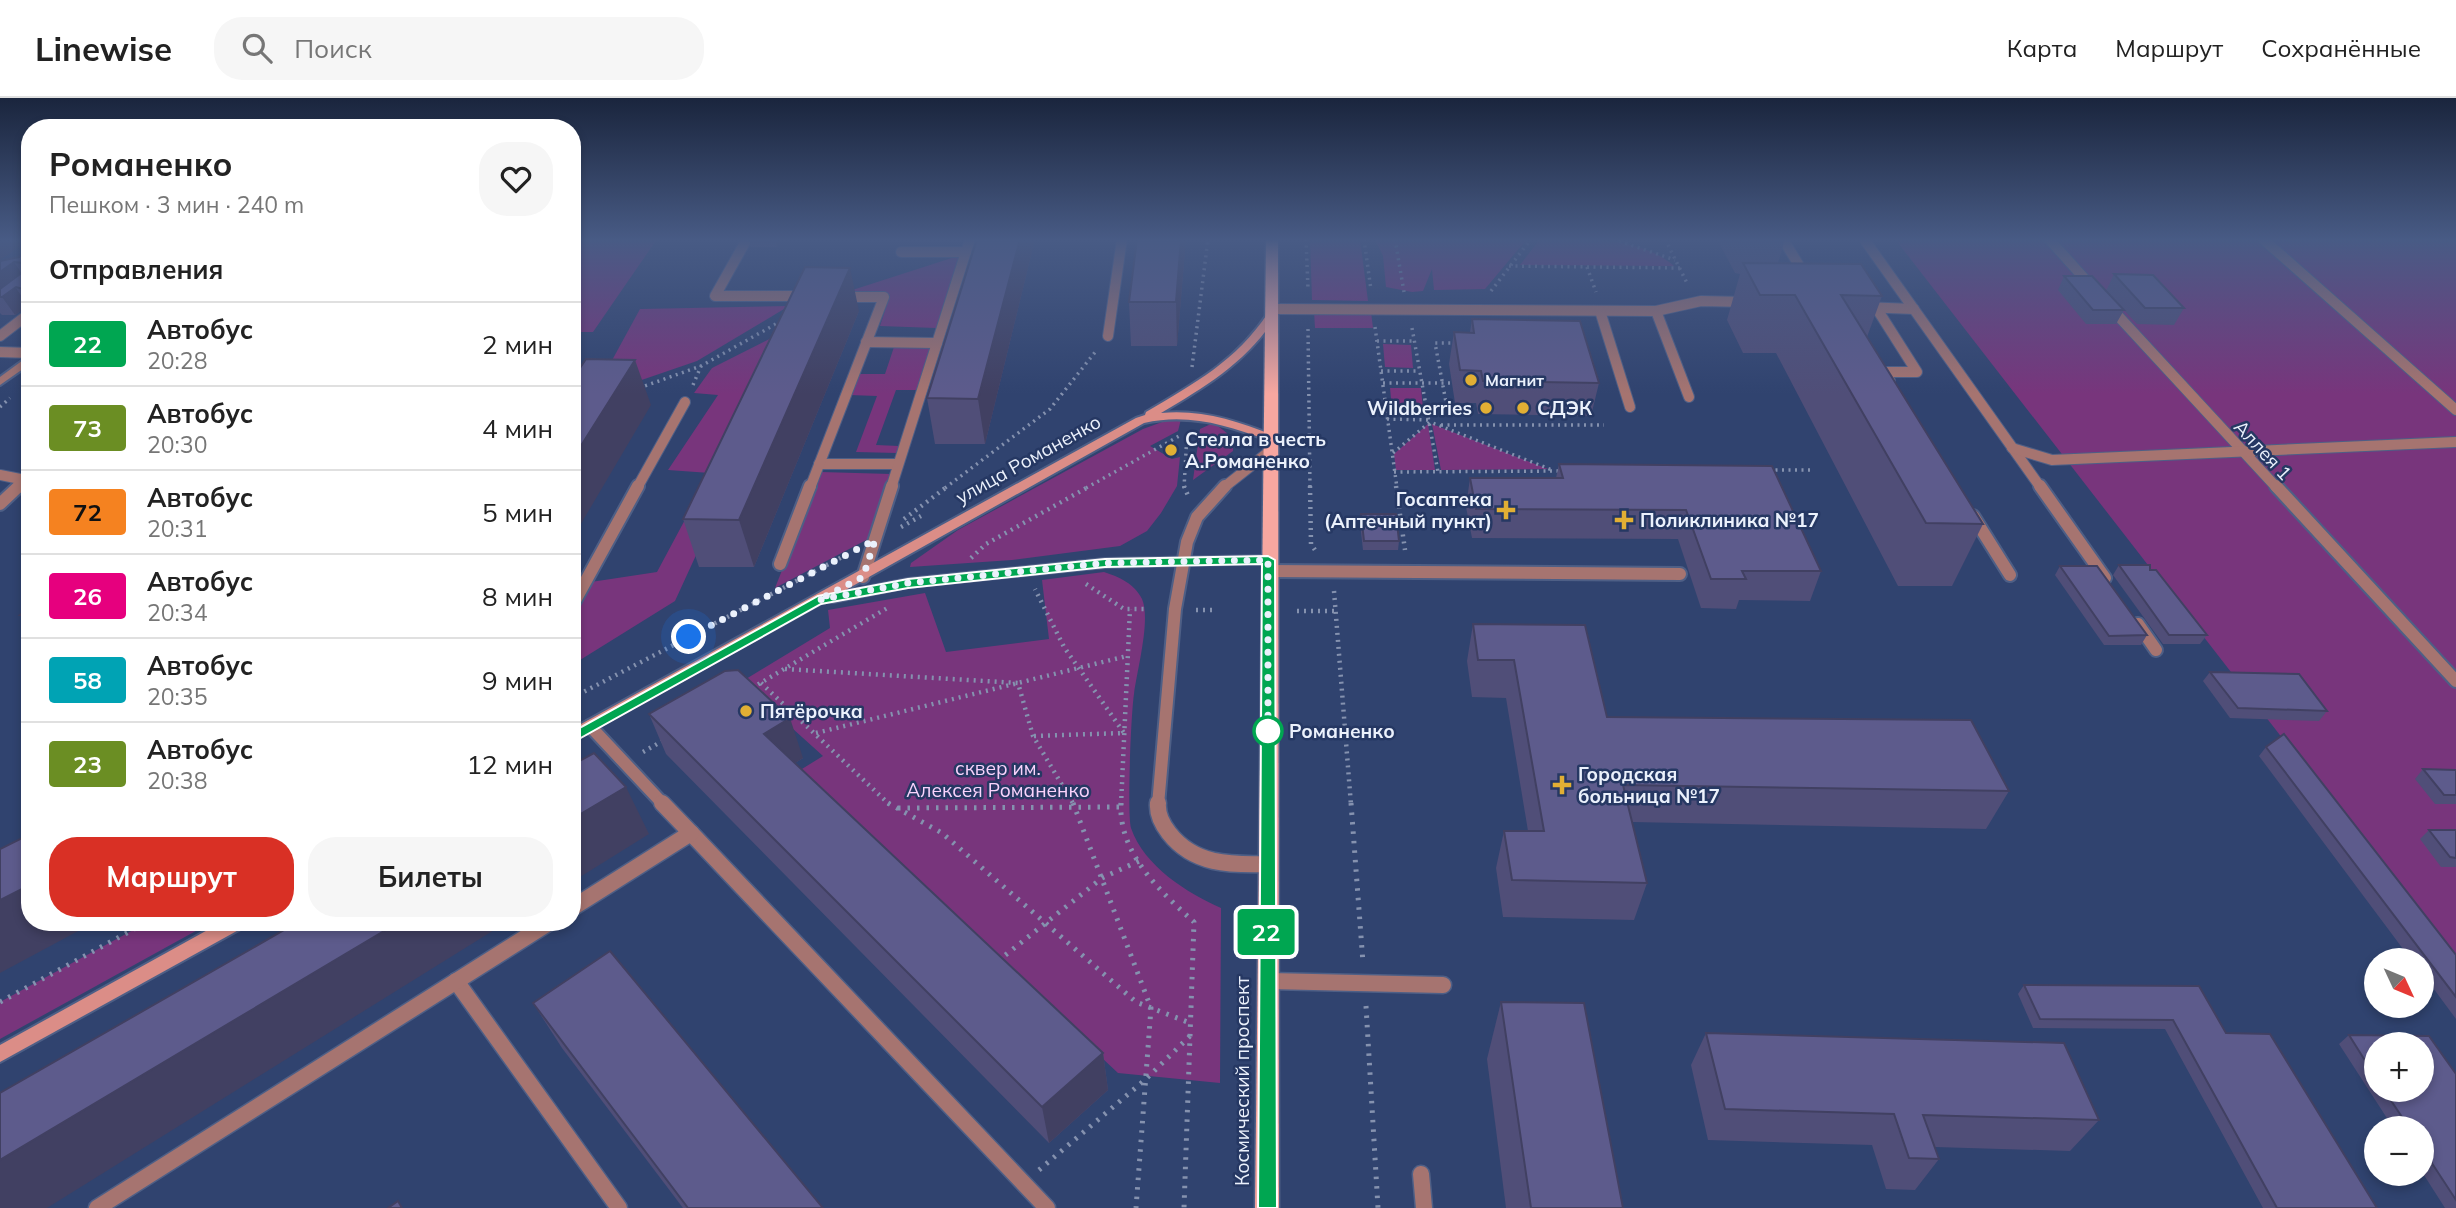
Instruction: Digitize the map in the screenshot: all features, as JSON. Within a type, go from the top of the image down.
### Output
[{"type":"main road","name":"Космический проспект","points":[[1268,1208],[1266,981],[1272,291]]},
{"type":"main road","points":[[1140,420],[1240,357],[1261,335],[1272,312]]},
{"type":"main road","name":"улица Романенко","points":[[581,731],[863,577],[1140,420],[1164,414],[1191,413],[1220,418],[1270,444]]},
{"type":"main road","name":"улица Романенко","points":[[818,600],[908,583],[1105,563],[1184,562],[1269,566]]},
{"type":"main road","points":[[0,1055],[222,931]]},
{"type":"street","points":[[0,382],[21,365]]},
{"type":"lane","points":[[718,291],[715,296],[812,296]]},
{"type":"lane","points":[[863,577],[953,291]]},
{"type":"lane","points":[[1108,337],[1115,291]]},
{"type":"lane","points":[[1901,291],[2108,583]]},
{"type":"lane","name":"Аллея 1","points":[[2096,291],[2242,453],[2456,681]]},
{"type":"lane","points":[[2321,291],[2456,410]]},
{"type":"lane","points":[[780,564],[884,297],[826,296]]},
{"type":"lane","points":[[1272,312],[1308,309],[1656,311],[1696,302],[1755,302]]},
{"type":"lane","points":[[1848,304],[1877,309],[1914,309]]},
{"type":"lane","points":[[1877,309],[1917,372],[1884,372],[1898,394]]},
{"type":"lane","points":[[1600,311],[1630,407]]},
{"type":"lane","points":[[1656,311],[1689,397]]},
{"type":"lane","points":[[0,336],[21,320]]},
{"type":"lane","points":[[866,342],[937,342]]},
{"type":"lane","points":[[0,352],[21,353]]},
{"type":"lane","points":[[581,590],[685,402]]},
{"type":"lane","points":[[2012,448],[2052,460],[2456,442]]},
{"type":"lane","points":[[1267,864],[1222,866],[1198,857],[1164,829],[1157,812],[1175,610],[1184,562],[1197,517],[1223,488],[1270,444]]},
{"type":"lane","points":[[819,464],[898,464]]},
{"type":"lane","points":[[0,475],[20,479],[19,487],[0,505]]},
{"type":"lane","points":[[1968,507],[2010,575]]},
{"type":"lane","points":[[1269,566],[1333,572],[1680,574]]},
{"type":"lane","points":[[2132,616],[2156,650]]},
{"type":"lane","points":[[590,726],[1047,1208]]},
{"type":"lane","points":[[581,902],[691,833]]},
{"type":"lane","points":[[97,1208],[536,931]]},
{"type":"lane","points":[[456,981],[619,1208]]},
{"type":"lane","points":[[1266,981],[1443,985]]},
{"type":"lane","points":[[1421,1174],[1424,1208]]},
{"type":"path","points":[[1191,375],[1202,291]]},
{"type":"path","points":[[1307,291],[1311,544],[1333,572],[1378,1208]]},
{"type":"path","points":[[1371,291],[1408,572]]},
{"type":"path","points":[[1405,291],[1438,472]]},
{"type":"path","points":[[1459,310],[1487,296],[1491,291]]},
{"type":"path","points":[[1691,291],[1696,302]]},
{"type":"path","points":[[632,390],[701,366],[826,296]]},
{"type":"path","points":[[581,693],[875,540],[1050,410],[1108,337]]},
{"type":"path","points":[[1377,341],[1414,341]]},
{"type":"path","points":[[1448,413],[1435,343],[1459,343]]},
{"type":"path","points":[[1381,371],[1420,371]]},
{"type":"path","points":[[1382,383],[1452,383]]},
{"type":"path","points":[[1191,413],[1184,485],[1197,517]]},
{"type":"path","points":[[1387,419],[1429,421],[1556,471]]},
{"type":"path","points":[[1392,453],[1429,421]]},
{"type":"path","points":[[1437,425],[1604,425]]},
{"type":"path","points":[[1759,470],[1814,470]]},
{"type":"path","points":[[1394,472],[1569,471]]},
{"type":"path","points":[[1033,585],[1051,631],[1124,733]]},
{"type":"path","points":[[1130,609],[1120,819],[1139,861],[1154,885],[1194,922],[1184,1208]]},
{"type":"path","points":[[1196,610],[1217,610]]},
{"type":"path","points":[[1297,611],[1336,611]]},
{"type":"path","points":[[815,734],[1127,656]]},
{"type":"path","points":[[785,669],[1018,683]]},
{"type":"path","points":[[761,683],[894,808],[942,833],[1136,1002],[1190,1023]]},
{"type":"path","points":[[1018,683],[1034,736],[1076,808],[1151,1008],[1136,1208]]},
{"type":"path","points":[[1034,736],[1124,733]]},
{"type":"path","points":[[894,808],[1121,807]]},
{"type":"path","points":[[998,961],[1102,878],[1139,861]]},
{"type":"path","points":[[0,1002],[130,931]]},
{"type":"path","points":[[1024,1183],[1146,1079],[1190,1036]]},
{"type":"green space","points":[[581,291],[621,291],[593,332],[581,332]]},
{"type":"green space","points":[[850,291],[949,291],[936,328],[880,326],[890,295],[837,295]]},
{"type":"green space","points":[[1312,291],[1367,291],[1368,301],[1312,300]]},
{"type":"green space","points":[[1935,291],[2456,291],[2456,962]]},
{"type":"green space","points":[[789,306],[697,361],[592,397],[640,309]]},
{"type":"green space","points":[[1314,311],[1371,312],[1373,328],[1315,328]]},
{"type":"green space","points":[[803,322],[675,601],[581,659],[581,601],[591,582],[657,572],[710,473],[668,470],[718,395],[694,393],[712,368]]},
{"type":"green space","points":[[895,344],[934,344],[918,390],[896,390],[876,445],[899,446],[897,453],[856,452],[877,396],[849,395],[857,374],[885,374]]},
{"type":"green space","points":[[1383,344],[1411,345],[1413,368],[1385,367]]},
{"type":"green space","points":[[1390,388],[1421,388],[1423,409],[1392,409]]},
{"type":"green space","points":[[1173,418],[1181,419],[1178,431],[1150,446],[1172,459],[1180,457],[1177,486],[1147,531],[1120,546],[1012,560],[910,567],[911,563],[958,530],[1143,429]]},
{"type":"green space","points":[[1213,423],[1230,438],[1233,451],[1193,480],[1200,429]]},
{"type":"green space","points":[[1428,424],[1435,470],[1396,470],[1394,454]]},
{"type":"green space","points":[[1432,424],[1548,469],[1441,470]]},
{"type":"green space","points":[[821,472],[891,474],[870,538],[775,588]]},
{"type":"green space","name":"сквер им. Алексея Романенко","points":[[1104,572],[1121,579],[1139,593],[1144,608],[1144,632],[1132,721],[1129,784],[1131,828],[1146,854],[1168,877],[1194,895],[1221,908],[1220,1083],[1118,1073],[797,772],[823,756],[741,682],[830,628],[828,610],[925,593],[946,652],[1049,639],[1042,580]]},
{"type":"green space","points":[[131,931],[196,931],[0,1039],[0,1002]]},
{"type":"building","points":[[0,291],[11,291],[2,297]]},
{"type":"building","points":[[793,291],[840,291],[739,520],[683,519]]},
{"type":"building","points":[[961,291],[1006,291],[978,399],[927,398]]},
{"type":"building","points":[[1130,291],[1177,291],[1176,302],[1129,302]]},
{"type":"building","points":[[1758,291],[1879,291],[1882,296],[1841,295],[1983,524],[1926,523],[1795,295],[1760,295]]},
{"type":"building","points":[[2077,291],[2106,291],[2124,310],[2093,310]]},
{"type":"building","points":[[2129,291],[2168,291],[2184,308],[2145,308]]},
{"type":"building","points":[[1472,319],[1580,321],[1599,383],[1483,381],[1481,371],[1460,370],[1454,332],[1474,333]]},
{"type":"building","points":[[586,359],[635,360],[581,446],[581,366]]},
{"type":"building","points":[[1559,464],[1772,466],[1821,571],[1742,571],[1746,579],[1711,579],[1686,510],[1476,509],[1470,478],[1563,478]]},
{"type":"building","points":[[1361,514],[1396,514],[1399,541],[1364,541]]},
{"type":"building","points":[[2119,565],[2150,565],[2150,570],[2156,570],[2207,635],[2169,635]]},
{"type":"building","points":[[2060,566],[2097,566],[2147,635],[2109,636]]},
{"type":"building","points":[[1473,624],[1585,625],[1607,717],[1971,720],[2009,791],[1623,785],[1647,883],[1512,880],[1504,831],[1544,831],[1514,660],[1478,660]]},
{"type":"building","points":[[738,670],[790,718],[764,734],[1103,1053],[1042,1107],[649,714],[725,671]]},
{"type":"building","points":[[2210,672],[2299,674],[2327,711],[2238,708]]},
{"type":"building","points":[[2284,734],[2456,955],[2456,997],[2434,968],[2434,948],[2419,948],[2266,747]]},
{"type":"building","points":[[594,753],[626,787],[581,814],[581,760]]},
{"type":"building","points":[[2423,769],[2456,770],[2456,795],[2444,795]]},
{"type":"building","points":[[2429,830],[2456,830],[2456,858],[2450,857]]},
{"type":"building","points":[[21,838],[21,890],[0,900],[0,849]]},
{"type":"building","points":[[282,931],[384,931],[0,1160],[0,1093]]},
{"type":"building","points":[[610,951],[823,1208],[688,1208],[533,1003]]},
{"type":"building","points":[[2024,985],[2199,986],[2226,1033],[2270,1034],[2377,1208],[2277,1208],[2173,1020],[2040,1019]]},
{"type":"building","points":[[1501,1002],[1584,1003],[1623,1208],[1531,1208]]},
{"type":"building","points":[[1706,1033],[2064,1043],[2099,1120],[1923,1115],[1939,1159],[1909,1158],[1894,1114],[1725,1109]]},
{"type":"building","points":[[2349,1035],[2364,1035],[2364,1059]]},
{"type":"building","points":[[2434,1043],[2456,1074],[2456,1200],[2434,1166],[2434,1116],[2401,1116],[2392,1102],[2434,1102]]},
{"type":"building","points":[[398,1201],[402,1208],[388,1208]]},
{"type":"bus line","name":"22","points":[[581,731],[818,600],[908,583],[1105,563],[1268,560],[1267,1208]]},
{"type":"place","name":"Магнит","points":[[1471,380]]},
{"type":"place","name":"Wildberries","points":[[1486,408]]},
{"type":"place","name":"СДЭК","points":[[1523,408]]},
{"type":"place","name":"Стелла в честь А.Романенко","points":[[1171,450]]},
{"type":"place","name":"Госаптека (Аптечный пункт)","points":[[1506,510]]},
{"type":"place","name":"Поликлиника №17","points":[[1624,520]]},
{"type":"place","name":"Пятёрочка","points":[[746,711]]},
{"type":"place","name":"Романенко","points":[[1268,731]]},
{"type":"place","name":"Городская больница №17","points":[[1562,785]]},
{"type":"route","points":[[689,637],[875,540],[863,577],[818,600],[908,583],[1105,563],[1268,560],[1269,571],[1268,736],[1268,731]]}]
